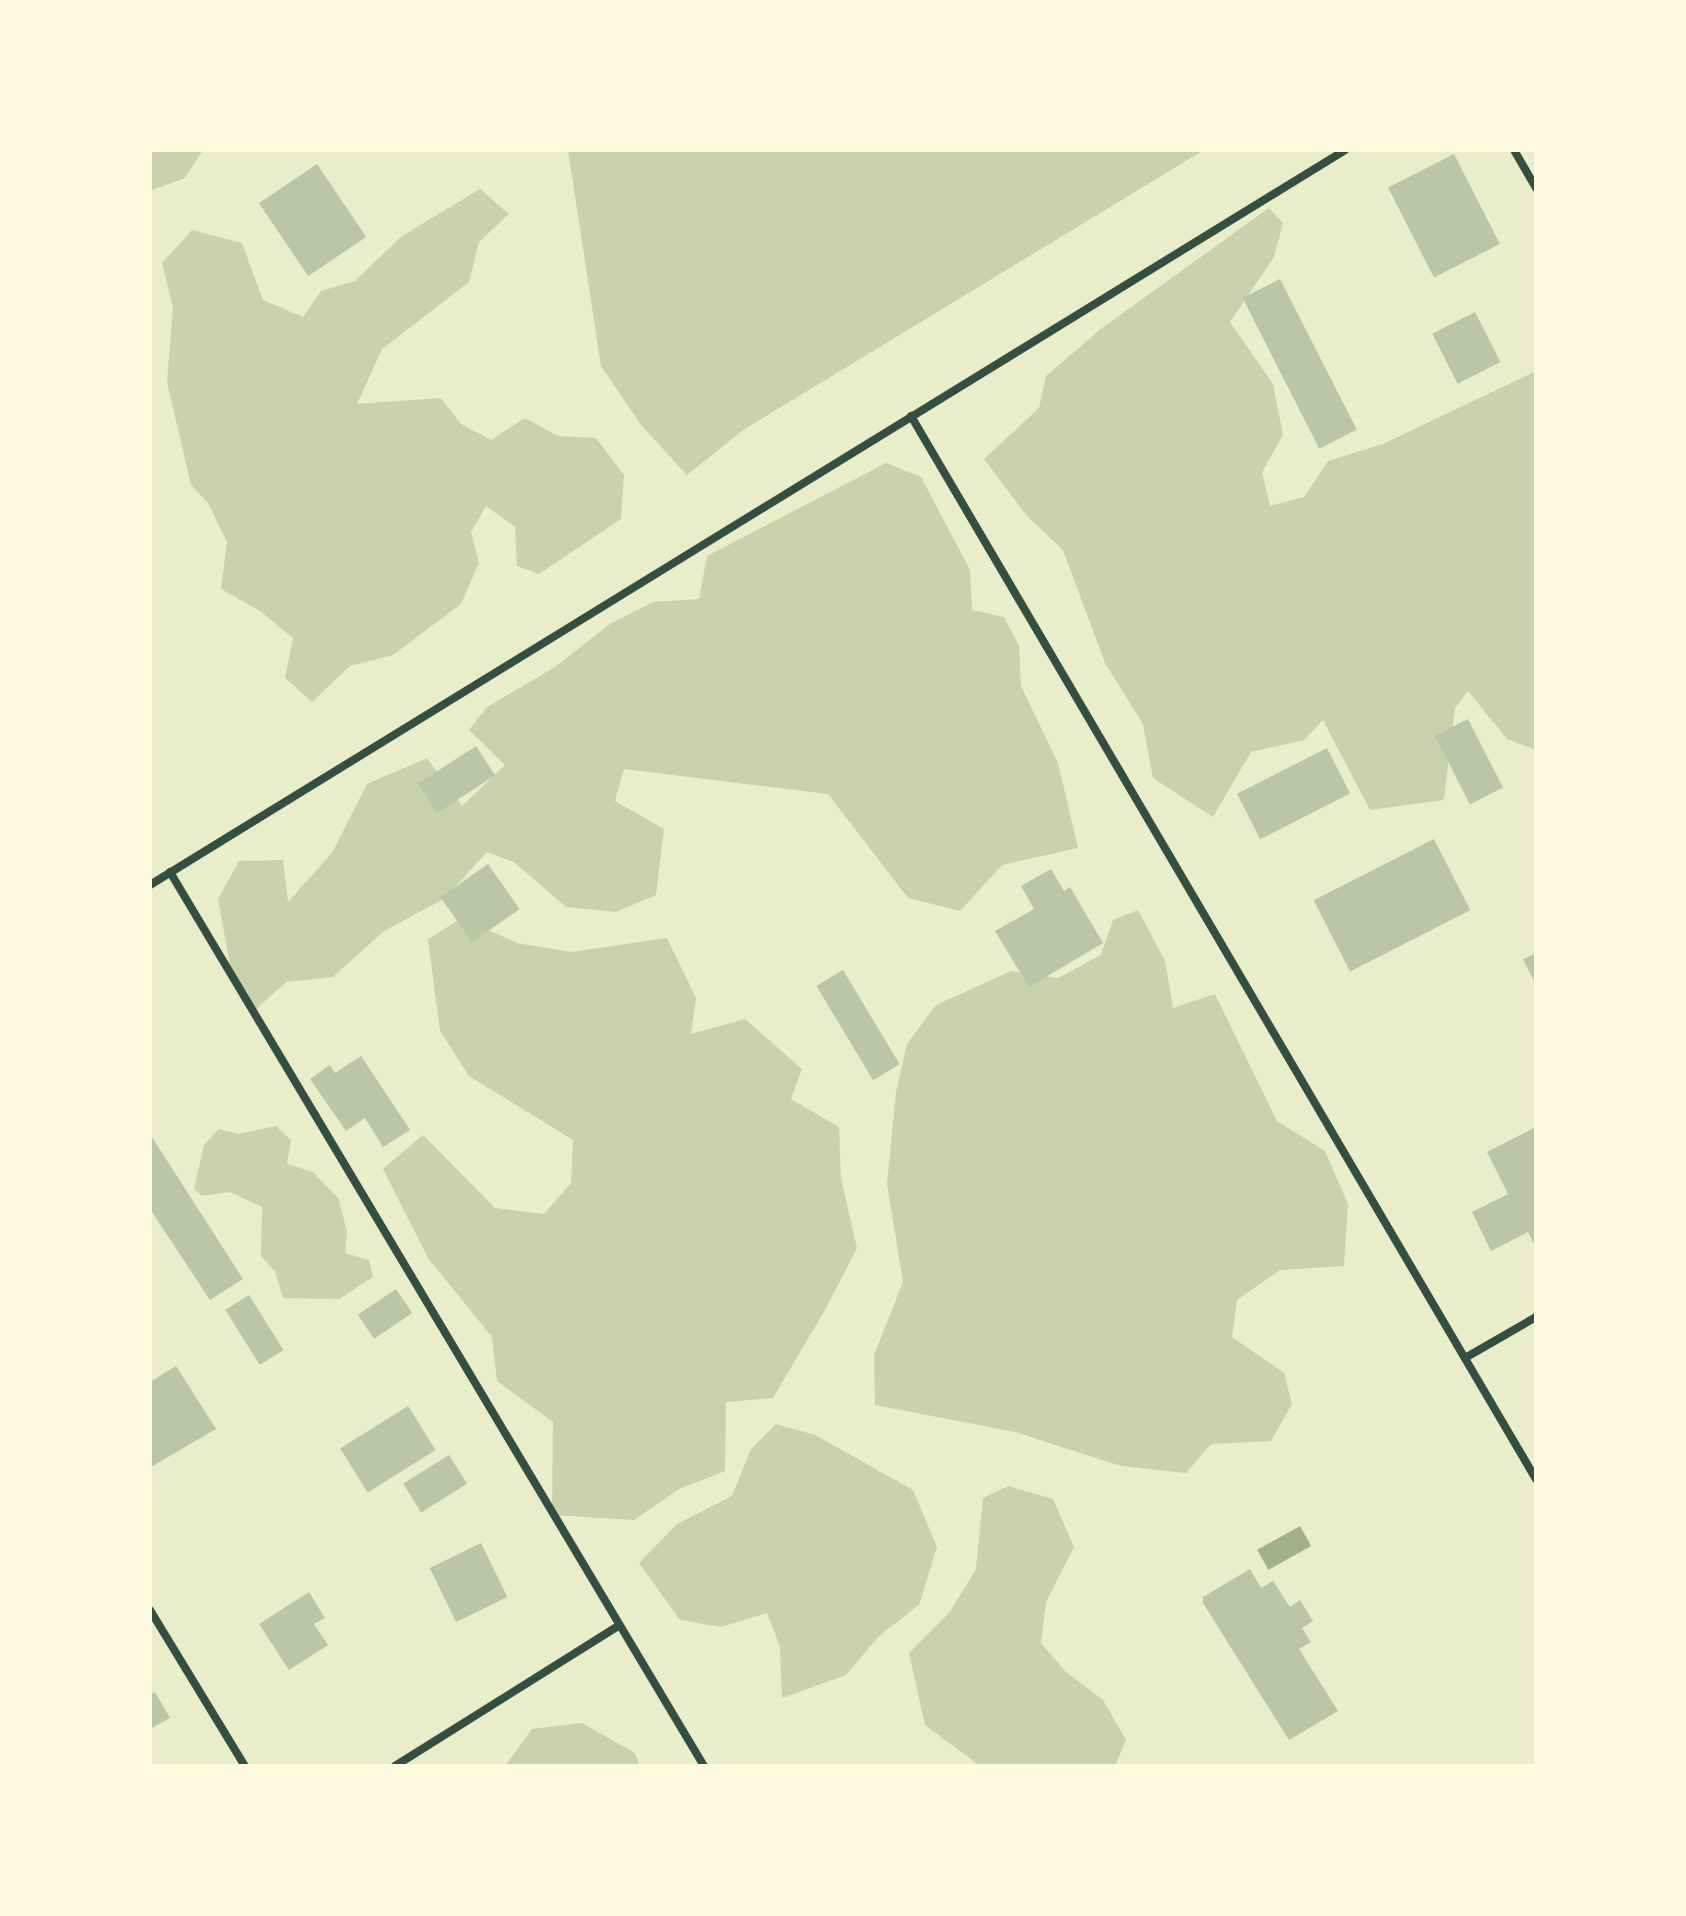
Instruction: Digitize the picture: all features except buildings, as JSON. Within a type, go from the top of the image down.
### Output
[{"type":"street","points":[[150,885],[1345,150]]},
{"type":"street","points":[[1514,150],[1536,188]]},
{"type":"street","points":[[911,416],[1536,1479]]},
{"type":"street","points":[[170,872],[704,1766]]},
{"type":"street","points":[[1465,1358],[1536,1317]]},
{"type":"street","points":[[150,1610],[245,1766]]},
{"type":"street","points":[[395,1766],[618,1626]]},
{"type":"shaded area","points":[[150,150],[203,150],[185,178],[150,191]]},
{"type":"shaded area","points":[[568,150],[1204,150],[743,430],[687,475],[641,425],[601,366]]},
{"type":"shaded area","points":[[480,189],[509,214],[479,242],[469,282],[382,349],[357,404],[441,398],[461,424],[491,440],[525,418],[558,436],[596,438],[624,475],[621,519],[539,574],[517,566],[515,527],[486,506],[471,532],[479,563],[461,604],[393,655],[350,666],[312,702],[285,678],[293,638],[260,611],[221,589],[227,542],[208,503],[191,485],[167,382],[173,308],[162,263],[192,230],[242,243],[263,300],[303,317],[321,291],[355,281],[402,236]]},
{"type":"shaded area","points":[[1269,208],[1283,223],[1274,257],[1230,322],[1273,384],[1283,435],[1262,472],[1270,506],[1304,497],[1328,461],[1383,444],[1536,371],[1536,750],[1507,739],[1468,691],[1455,708],[1444,800],[1370,810],[1323,720],[1304,740],[1251,752],[1213,817],[1153,778],[1143,724],[1105,663],[1063,550],[1027,516],[984,459],[1039,408],[1046,376],[1102,328]]},
{"type":"shaded area","points":[[886,463],[921,477],[970,570],[972,610],[1004,617],[1019,646],[1021,686],[1058,763],[1078,848],[1002,865],[960,911],[908,898],[828,794],[624,769],[615,801],[664,829],[656,895],[616,912],[566,907],[514,862],[487,852],[444,899],[384,931],[333,977],[286,982],[253,1012],[232,976],[218,899],[239,861],[283,860],[288,902],[332,853],[367,784],[427,758],[462,806],[505,765],[469,730],[487,707],[555,667],[610,624],[653,602],[699,599],[707,556]]},
{"type":"shaded area","points":[[1138,910],[1165,961],[1173,1008],[1215,994],[1277,1121],[1325,1151],[1348,1204],[1344,1266],[1280,1270],[1237,1300],[1232,1337],[1284,1373],[1292,1404],[1271,1441],[1211,1444],[1186,1473],[1121,1466],[1015,1432],[875,1405],[874,1355],[903,1282],[887,1184],[896,1092],[907,1044],[936,1005],[1011,971],[1058,978],[1101,955],[1113,920]]},
{"type":"shaded area","points":[[462,918],[517,943],[571,952],[667,938],[696,998],[691,1034],[745,1019],[802,1069],[791,1099],[839,1127],[841,1178],[857,1248],[825,1310],[773,1398],[726,1402],[725,1471],[679,1489],[634,1520],[552,1515],[553,1422],[497,1381],[492,1337],[428,1258],[383,1169],[423,1135],[495,1208],[544,1214],[571,1183],[573,1140],[469,1076],[440,1031],[428,939]]},
{"type":"shaded area","points":[[276,1126],[291,1140],[287,1164],[313,1172],[338,1198],[347,1231],[345,1253],[369,1260],[373,1277],[339,1299],[283,1298],[275,1271],[261,1256],[262,1207],[230,1192],[201,1196],[194,1188],[204,1145],[219,1129],[238,1134]]},
{"type":"shaded area","points":[[776,1424],[815,1435],[913,1490],[937,1547],[919,1605],[879,1636],[846,1675],[782,1698],[780,1647],[767,1613],[721,1627],[680,1620],[639,1563],[677,1524],[732,1496],[751,1449]]},
{"type":"shaded area","points":[[1008,1486],[1053,1499],[1074,1547],[1046,1602],[1041,1643],[1066,1672],[1103,1700],[1126,1740],[1115,1766],[980,1766],[925,1725],[909,1653],[950,1612],[976,1569],[983,1498]]},
{"type":"shaded area","points":[[1300,1526],[1311,1546],[1268,1570],[1257,1550]]},
{"type":"shaded area","points":[[582,1723],[635,1753],[640,1766],[505,1766],[532,1729]]}]
